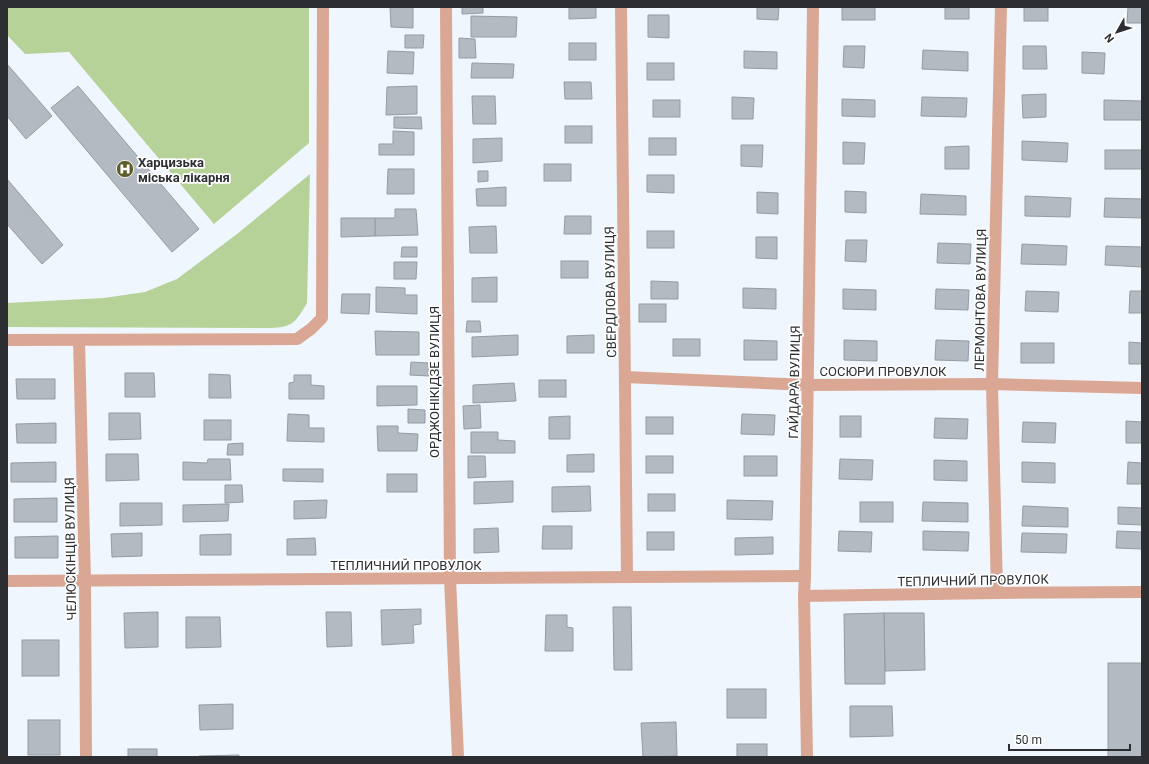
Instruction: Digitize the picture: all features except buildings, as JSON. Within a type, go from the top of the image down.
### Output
[{"type":"street","points":[[7,340],[297,339],[312,329],[322,318],[323,7]]},
{"type":"street","name":"ОРДЖОНІКІДЗЕ ВУЛИЦЯ","points":[[446,7],[450,578],[458,757]]},
{"type":"street","name":"СВЕРДЛОВА ВУЛИЦЯ","points":[[621,7],[627,577]]},
{"type":"street","name":"ГАЙДАРА ВУЛИЦЯ","points":[[807,757],[804,596],[814,7]]},
{"type":"street","name":"ЛЕРМОНТОВА ВУЛИЦЯ","points":[[997,593],[992,384],[1001,7]]},
{"type":"street","name":"ЧЕЛЮСКІНЦІВ ВУЛИЦЯ","points":[[79,340],[85,580],[86,757]]},
{"type":"street","name":"СОСЮРИ ПРОВУЛОК","points":[[625,377],[808,385],[992,384],[1142,388]]},
{"type":"street","name":"ТЕПЛИЧНИЙ ПРОВУЛОК","points":[[7,581],[805,576]]},
{"type":"street","name":"ТЕПЛИЧНИЙ ПРОВУЛОК","points":[[804,596],[1142,592]]},
{"type":"green space","points":[[7,7],[309,7],[309,143],[214,224],[69,52],[25,54],[7,35]]},
{"type":"green space","points":[[310,174],[307,303],[299,316],[287,326],[274,328],[7,327],[7,303],[104,298],[145,292],[177,279],[237,234]]},
{"type":"place","name":"Харцизька міська лікарня","points":[[125,169]]}]
